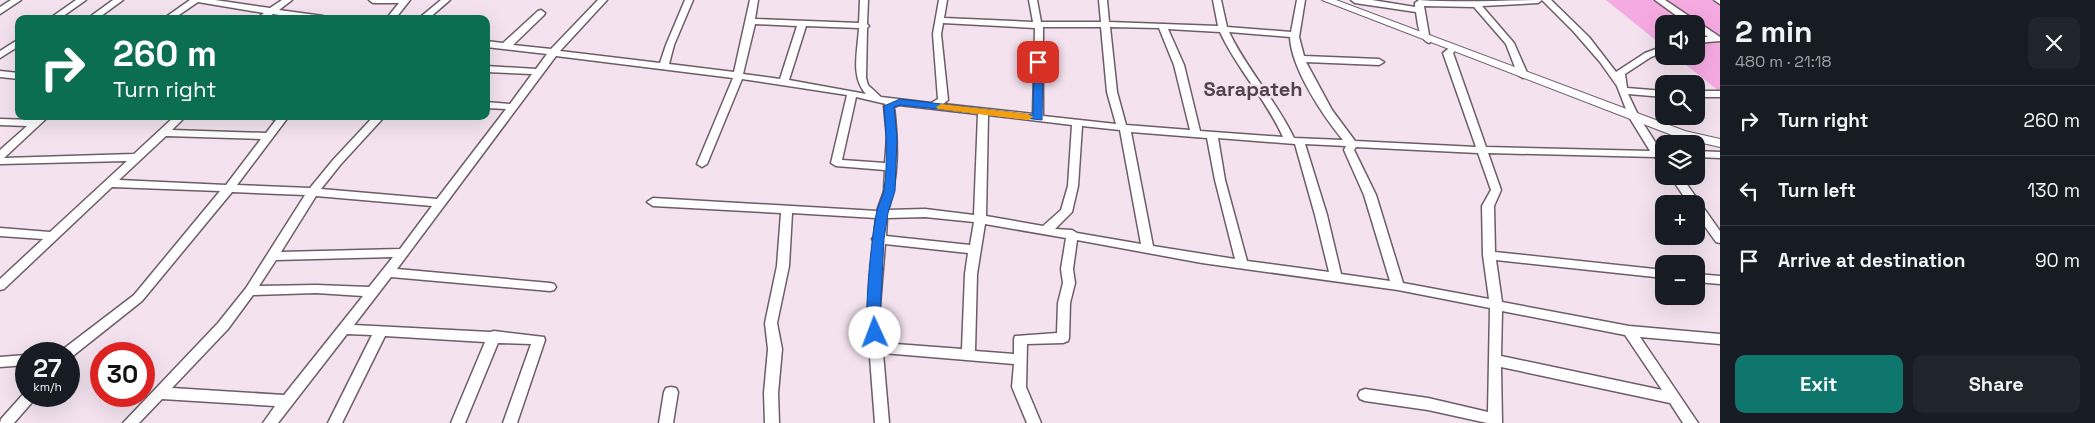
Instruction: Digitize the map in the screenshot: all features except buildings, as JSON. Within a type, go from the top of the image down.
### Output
[{"type":"street","points":[[0,11],[17,0]]},
{"type":"street","points":[[60,15],[82,0]]},
{"type":"street","points":[[97,15],[119,0]]},
{"type":"street","points":[[173,15],[197,0],[298,15]]},
{"type":"street","points":[[266,15],[288,0]]},
{"type":"street","points":[[373,0],[406,0]]},
{"type":"street","points":[[393,15],[406,0]]},
{"type":"street","points":[[427,15],[446,0]]},
{"type":"street","points":[[270,423],[388,273],[439,202],[538,72],[553,53],[603,0]]},
{"type":"street","points":[[664,66],[670,45],[689,0]]},
{"type":"street","points":[[702,164],[738,76],[754,0]]},
{"type":"street","points":[[864,0],[865,26],[861,78],[864,86],[878,100]]},
{"type":"street","points":[[932,106],[943,100],[938,53],[939,20],[943,0]]},
{"type":"street","points":[[1033,0],[1036,21],[1039,25],[1038,118]]},
{"type":"street","points":[[1103,0],[1112,92],[1115,97],[1122,127],[1125,129],[1148,248]]},
{"type":"street","points":[[1217,0],[1218,12],[1232,47],[1294,141],[1321,215],[1336,278]]},
{"type":"street","points":[[1301,0],[1295,41],[1300,59],[1334,120],[1352,144]]},
{"type":"street","points":[[1327,0],[1338,2],[1452,49],[1680,134],[1720,143]]},
{"type":"street","points":[[1355,0],[1457,5],[1538,0]]},
{"type":"street","points":[[1546,0],[1574,26],[1609,66],[1635,117],[1655,146]]},
{"type":"street","points":[[1660,0],[1682,15]]},
{"type":"street","points":[[1476,3],[1510,43],[1523,75]]},
{"type":"street","points":[[1419,4],[1425,35],[1429,40]]},
{"type":"street","points":[[506,46],[541,14]]},
{"type":"street","points":[[939,20],[1039,25],[1162,26],[1296,35]]},
{"type":"street","points":[[751,21],[865,26]]},
{"type":"street","points":[[782,83],[802,24]]},
{"type":"street","points":[[1162,26],[1179,65],[1196,134]]},
{"type":"street","points":[[1705,31],[1718,39]]},
{"type":"street","points":[[1705,40],[1718,39]]},
{"type":"street","points":[[0,44],[15,43]]},
{"type":"street","points":[[0,55],[15,44]]},
{"type":"street","points":[[490,44],[738,76],[852,93],[878,100],[1078,123],[1294,141],[1655,156]]},
{"type":"street","points":[[1365,395],[1428,404],[1495,421],[1494,360],[1496,306],[1489,254],[1488,206],[1496,190],[1448,53],[1452,49]]},
{"type":"street","points":[[1621,88],[1620,73],[1648,54],[1655,52]]},
{"type":"street","points":[[1300,59],[1379,62]]},
{"type":"street","points":[[490,69],[538,72]]},
{"type":"street","points":[[0,74],[15,76]]},
{"type":"street","points":[[1621,88],[1655,93]]},
{"type":"street","points":[[852,93],[836,163],[890,166]]},
{"type":"street","points":[[1705,94],[1720,94]]},
{"type":"street","points":[[882,423],[873,318],[878,239],[882,213],[890,191],[892,137],[889,106],[900,102]]},
{"type":"street","points":[[490,105],[513,107]]},
{"type":"street","points":[[968,355],[971,274],[980,219],[983,112]]},
{"type":"street","points":[[0,122],[41,120]]},
{"type":"street","points":[[0,156],[41,120]]},
{"type":"street","points":[[0,286],[177,120]]},
{"type":"street","points":[[80,344],[138,298],[281,120]]},
{"type":"street","points":[[130,423],[160,394],[223,326],[250,291],[313,192],[337,162],[376,120]]},
{"type":"street","points":[[1046,230],[1066,212],[1073,186],[1078,123]]},
{"type":"street","points":[[162,133],[268,136]]},
{"type":"street","points":[[1212,135],[1220,180],[1242,264]]},
{"type":"street","points":[[1352,144],[1349,150],[1370,196],[1398,286]]},
{"type":"street","points":[[1705,154],[1720,155]]},
{"type":"street","points":[[0,161],[137,158]]},
{"type":"street","points":[[110,183],[313,192],[439,202]]},
{"type":"street","points":[[653,202],[862,215],[925,213],[980,219],[1242,264],[1398,286],[1629,331],[1720,339]]},
{"type":"street","points":[[772,423],[771,393],[775,349],[772,323],[783,266],[788,210]]},
{"type":"street","points":[[1705,219],[1720,239]]},
{"type":"street","points":[[0,232],[52,236]]},
{"type":"street","points":[[1034,423],[1018,387],[1021,360],[1020,339],[1063,338],[1064,303],[1069,282],[1067,269],[1072,234]]},
{"type":"street","points":[[878,239],[976,250]]},
{"type":"street","points":[[273,256],[403,253]]},
{"type":"street","points":[[1489,254],[1655,273]]},
{"type":"street","points":[[388,273],[550,287]]},
{"type":"street","points":[[1705,279],[1720,280]]},
{"type":"street","points":[[250,291],[316,289],[372,292]]},
{"type":"street","points":[[343,329],[540,340],[510,423]]},
{"type":"street","points":[[335,423],[381,331]]},
{"type":"street","points":[[1629,331],[1672,398],[1691,423]]},
{"type":"street","points":[[458,423],[494,336]]},
{"type":"street","points":[[876,348],[1021,360]]},
{"type":"street","points":[[1494,360],[1672,398]]},
{"type":"street","points":[[0,362],[15,361]]},
{"type":"street","points":[[666,423],[671,392]]},
{"type":"street","points":[[160,394],[285,402]]},
{"type":"street","points":[[6,423],[20,407]]},
{"type":"shaded area","points":[[1606,0],[1720,0],[1720,92],[1705,80],[1705,75],[1699,75],[1686,65],[1705,65],[1705,15],[1655,15],[1655,40]]},
{"type":"slow traffic","points":[[941,107],[1028,117]]},
{"type":"district","name":"Sarapateh","points":[[1253,89]]},
{"type":"route","points":[[875,333],[873,318],[879,248],[878,239],[882,213],[890,191],[892,137],[889,106],[900,102],[1038,118],[1038,62]]}]
